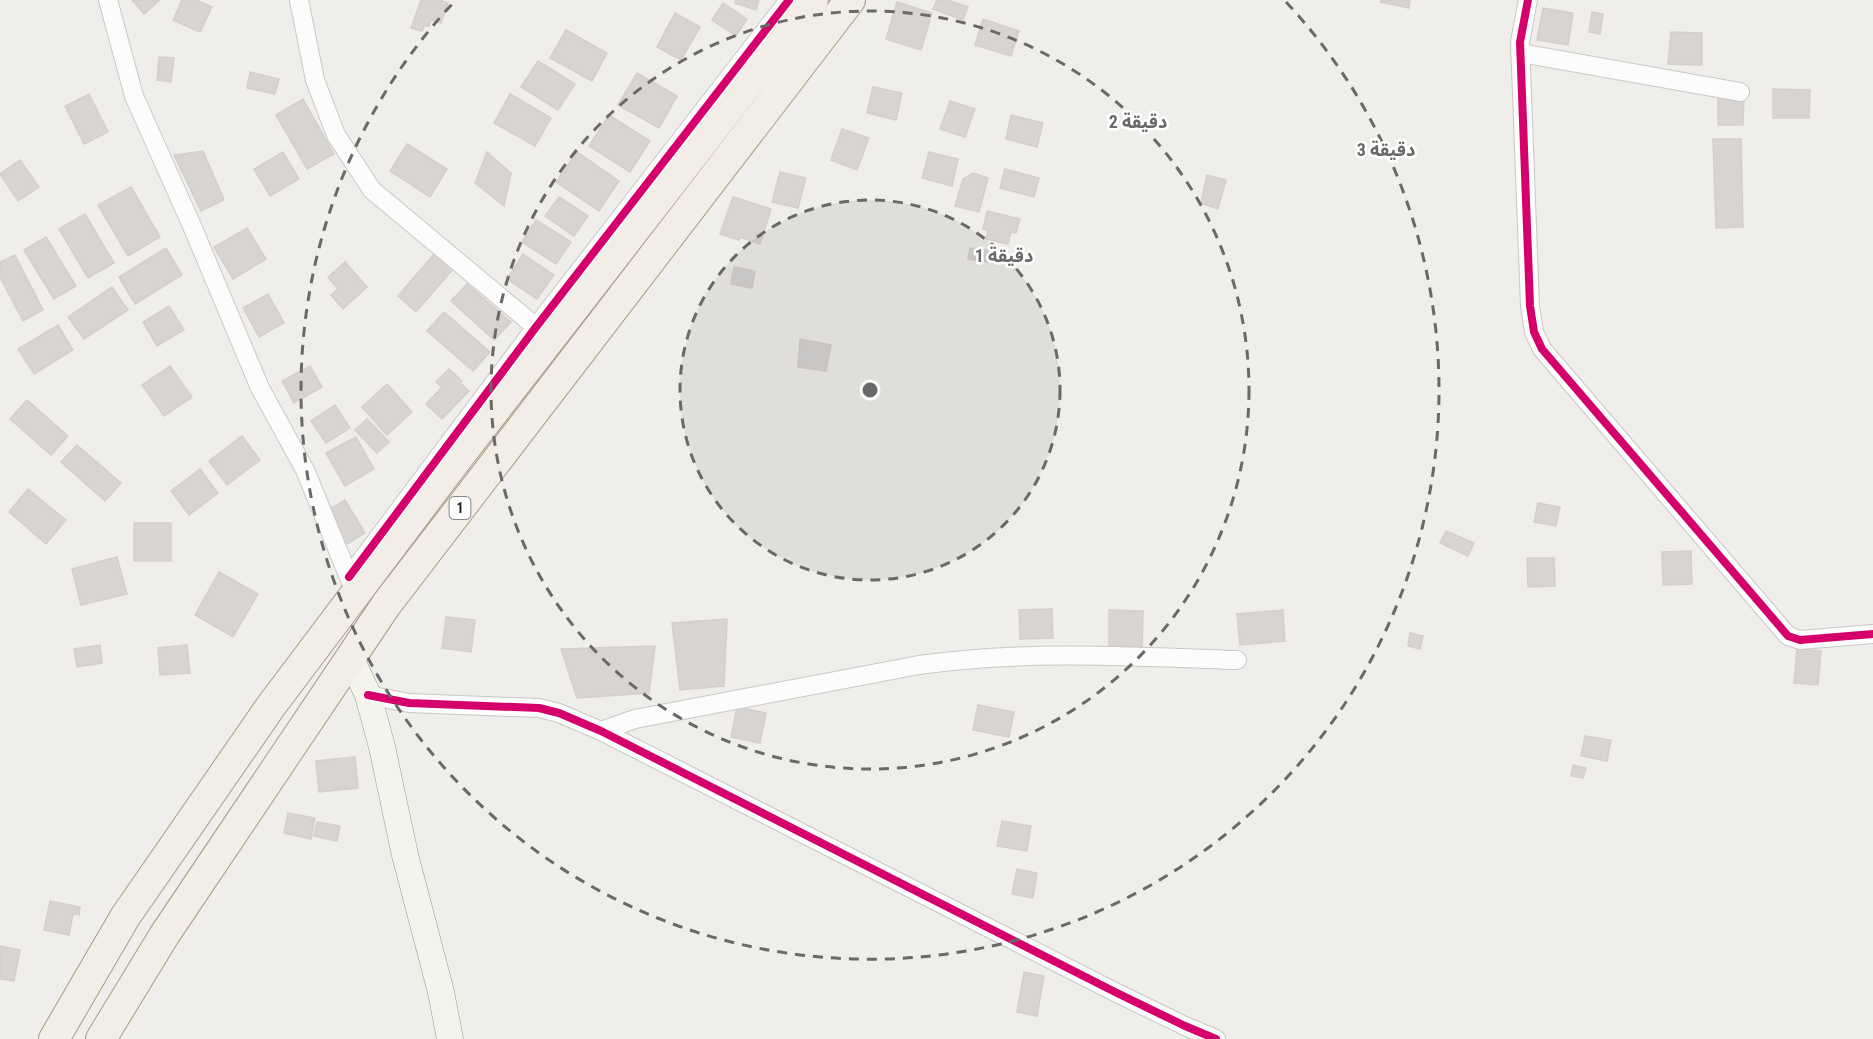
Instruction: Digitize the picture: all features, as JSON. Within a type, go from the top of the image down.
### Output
[{"type":"main road","name":"1","points":[[54,1039],[125,917],[352,585],[460,455],[813,0]]},
{"type":"main road","name":"1","points":[[101,1039],[165,934],[386,605],[850,0]]},
{"type":"street","points":[[108,0],[134,96],[260,388],[305,470],[352,585]]},
{"type":"street","points":[[299,0],[315,80],[336,135],[372,190],[536,327]]},
{"type":"street","points":[[352,585],[536,327],[789,0]]},
{"type":"street","points":[[1528,0],[1520,54],[1530,306],[1534,332],[1542,349],[1788,636],[1800,639],[1873,634]]},
{"type":"street","points":[[1520,54],[1740,92]]},
{"type":"street","points":[[601,731],[634,718],[965,658],[1068,654],[1238,660]]},
{"type":"street","points":[[350,657],[368,695],[405,855],[441,992],[450,1039]]},
{"type":"street","points":[[368,695],[408,703],[539,708],[559,713],[601,731],[1096,982],[1216,1039]]},
{"type":"building","points":[[132,0],[160,0],[144,14]]},
{"type":"building","points":[[182,0],[196,0],[212,7],[200,32],[173,20]]},
{"type":"building","points":[[421,0],[439,0],[448,3],[441,23],[431,20],[429,27],[425,25],[422,31],[411,28]]},
{"type":"building","points":[[736,0],[759,0],[756,10],[735,3]]},
{"type":"building","points":[[937,0],[948,0],[968,7],[963,20],[933,9]]},
{"type":"building","points":[[1381,0],[1410,0],[1409,8],[1380,2]]},
{"type":"building","points":[[897,2],[932,13],[921,50],[886,39]]},
{"type":"building","points":[[723,3],[747,19],[736,36],[712,20]]},
{"type":"building","points":[[1543,8],[1573,13],[1568,45],[1537,40]]},
{"type":"building","points":[[1592,12],[1603,14],[1600,34],[1589,32]]},
{"type":"building","points":[[675,13],[700,27],[681,60],[657,47]]},
{"type":"building","points":[[983,19],[1019,31],[1011,56],[975,45]]},
{"type":"building","points":[[566,30],[607,53],[592,81],[550,58]]},
{"type":"building","points":[[1671,32],[1702,33],[1702,65],[1668,64]]},
{"type":"building","points":[[159,57],[174,58],[171,82],[157,80]]},
{"type":"building","points":[[538,61],[575,84],[558,110],[521,87]]},
{"type":"building","points":[[250,72],[279,79],[275,94],[247,88]]},
{"type":"building","points":[[637,73],[677,96],[659,128],[618,105]]},
{"type":"building","points":[[873,87],[902,93],[896,120],[867,113]]},
{"type":"building","points":[[1773,89],[1810,90],[1809,118],[1773,118]]},
{"type":"building","points":[[89,94],[108,132],[84,144],[65,106]]},
{"type":"building","points":[[510,94],[551,118],[535,146],[494,123]]},
{"type":"building","points":[[1718,97],[1744,97],[1743,125],[1718,125]]},
{"type":"building","points":[[303,99],[334,154],[307,169],[276,115]]},
{"type":"building","points":[[950,101],[975,109],[965,137],[940,129]]},
{"type":"building","points":[[609,115],[650,141],[630,172],[589,146]]},
{"type":"building","points":[[1011,115],[1043,123],[1037,147],[1006,139]]},
{"type":"building","points":[[842,129],[869,138],[857,170],[831,160]]},
{"type":"building","points":[[1713,139],[1741,139],[1743,227],[1716,228]]},
{"type":"building","points":[[407,144],[447,169],[430,197],[390,171]]},
{"type":"building","points":[[203,151],[224,200],[201,211],[174,155]]},
{"type":"building","points":[[283,152],[299,179],[270,196],[254,169]]},
{"type":"building","points":[[487,152],[511,173],[504,206],[475,183]]},
{"type":"building","points":[[577,152],[619,181],[599,211],[556,182]]},
{"type":"building","points":[[929,152],[958,159],[952,186],[922,178]]},
{"type":"building","points":[[20,160],[39,187],[18,201],[0,174]]},
{"type":"building","points":[[1005,169],[1039,178],[1034,197],[1000,188]]},
{"type":"building","points":[[780,172],[806,178],[798,208],[772,202]]},
{"type":"building","points":[[973,173],[988,178],[979,212],[955,206],[963,179]]},
{"type":"building","points":[[1207,175],[1226,180],[1218,209],[1201,203]]},
{"type":"building","points":[[131,187],[160,237],[128,256],[98,205]]},
{"type":"building","points":[[559,197],[588,216],[574,236],[545,216]]},
{"type":"building","points":[[733,197],[771,209],[760,244],[740,237],[739,240],[720,234]]},
{"type":"building","points":[[987,211],[1020,219],[1016,233],[1011,232],[1008,244],[986,239],[988,230],[983,229]]},
{"type":"building","points":[[85,214],[114,263],[88,278],[59,229]]},
{"type":"building","points":[[536,220],[571,242],[556,264],[522,242]]},
{"type":"building","points":[[247,228],[266,259],[233,279],[214,247]]},
{"type":"building","points":[[46,237],[76,286],[54,299],[24,250]]},
{"type":"building","points":[[166,248],[182,275],[135,304],[119,277]]},
{"type":"building","points":[[970,248],[990,251],[988,262],[968,259]]},
{"type":"building","points":[[435,253],[453,269],[416,312],[398,296]]},
{"type":"building","points":[[523,254],[554,275],[537,299],[507,279]]},
{"type":"building","points":[[15,255],[43,310],[23,321],[0,277],[0,262]]},
{"type":"building","points":[[345,262],[367,287],[343,309],[331,295],[338,289],[328,277]]},
{"type":"building","points":[[734,267],[755,271],[752,288],[731,284]]},
{"type":"building","points":[[467,284],[511,322],[494,340],[451,301]]},
{"type":"building","points":[[112,287],[128,310],[84,339],[68,317]]},
{"type":"building","points":[[268,294],[284,323],[259,337],[243,308]]},
{"type":"building","points":[[169,306],[184,330],[157,346],[143,322]]},
{"type":"building","points":[[444,312],[490,352],[473,371],[427,331]]},
{"type":"building","points":[[58,325],[73,350],[34,374],[18,349]]},
{"type":"building","points":[[800,339],[831,345],[826,371],[798,367]]},
{"type":"building","points":[[170,366],[192,397],[164,416],[142,385]]},
{"type":"building","points":[[310,366],[322,387],[294,403],[282,381]]},
{"type":"building","points":[[449,369],[469,391],[442,419],[426,404],[442,387],[436,382]]},
{"type":"building","points":[[387,384],[412,412],[387,435],[362,407]]},
{"type":"building","points":[[27,400],[68,436],[51,455],[10,419]]},
{"type":"building","points":[[335,405],[350,428],[326,443],[311,421]]},
{"type":"building","points":[[367,419],[389,442],[377,453],[355,430]]},
{"type":"building","points":[[242,436],[260,460],[227,485],[209,461]]},
{"type":"building","points":[[356,437],[374,469],[345,486],[326,453]]},
{"type":"building","points":[[77,445],[121,483],[105,501],[61,462]]},
{"type":"building","points":[[200,469],[218,493],[189,515],[171,491]]},
{"type":"building","points":[[28,489],[66,520],[46,544],[9,512]]},
{"type":"building","points":[[345,500],[365,533],[345,545],[325,512]]},
{"type":"building","points":[[1538,503],[1560,507],[1556,526],[1534,522]]},
{"type":"building","points":[[134,523],[171,523],[171,561],[134,561]]},
{"type":"building","points":[[1446,531],[1474,543],[1468,556],[1440,543]]},
{"type":"building","points":[[1691,551],[1692,584],[1663,585],[1662,552]]},
{"type":"building","points":[[117,557],[127,594],[81,605],[72,569]]},
{"type":"building","points":[[1527,558],[1554,558],[1555,586],[1528,587]]},
{"type":"building","points":[[219,572],[258,594],[233,637],[195,615]]},
{"type":"building","points":[[1052,609],[1053,638],[1020,639],[1019,610]]},
{"type":"building","points":[[1109,610],[1143,611],[1142,647],[1109,646]]},
{"type":"building","points":[[1283,610],[1285,641],[1240,645],[1237,614]]},
{"type":"building","points":[[446,617],[475,620],[471,652],[442,648]]},
{"type":"building","points":[[727,619],[724,686],[680,690],[672,623]]},
{"type":"building","points":[[1410,633],[1423,636],[1420,649],[1408,646]]},
{"type":"building","points":[[100,645],[102,663],[77,667],[74,649]]},
{"type":"building","points":[[187,645],[190,673],[160,675],[158,648]]},
{"type":"building","points":[[655,646],[649,693],[577,698],[561,649]]},
{"type":"building","points":[[1797,649],[1821,651],[1818,685],[1794,683]]},
{"type":"building","points":[[978,705],[1014,712],[1009,737],[973,730]]},
{"type":"building","points":[[737,707],[766,713],[760,743],[731,737]]},
{"type":"building","points":[[1585,736],[1611,740],[1607,761],[1581,756]]},
{"type":"building","points":[[355,757],[358,788],[319,792],[316,761]]},
{"type":"building","points":[[1573,765],[1586,768],[1583,778],[1571,776]]},
{"type":"building","points":[[288,813],[315,818],[311,839],[284,833]]},
{"type":"building","points":[[1002,821],[1031,826],[1027,851],[997,846]]},
{"type":"building","points":[[317,822],[340,826],[337,841],[314,836]]},
{"type":"building","points":[[1017,869],[1037,873],[1033,898],[1012,894]]},
{"type":"building","points":[[50,901],[80,907],[79,915],[73,914],[69,935],[44,930]]},
{"type":"building","points":[[0,946],[20,950],[14,981],[0,979]]},
{"type":"building","points":[[1024,972],[1044,976],[1037,1016],[1017,1012]]},
{"type":"cycle path","points":[[349,577],[536,327],[789,0]]},
{"type":"cycle path","points":[[1528,0],[1520,42],[1530,306],[1534,332],[1542,349],[1788,636],[1800,640],[1873,634]]},
{"type":"cycle path","points":[[368,695],[409,703],[539,708],[559,713],[601,731],[1117,993],[1216,1039]]}]
